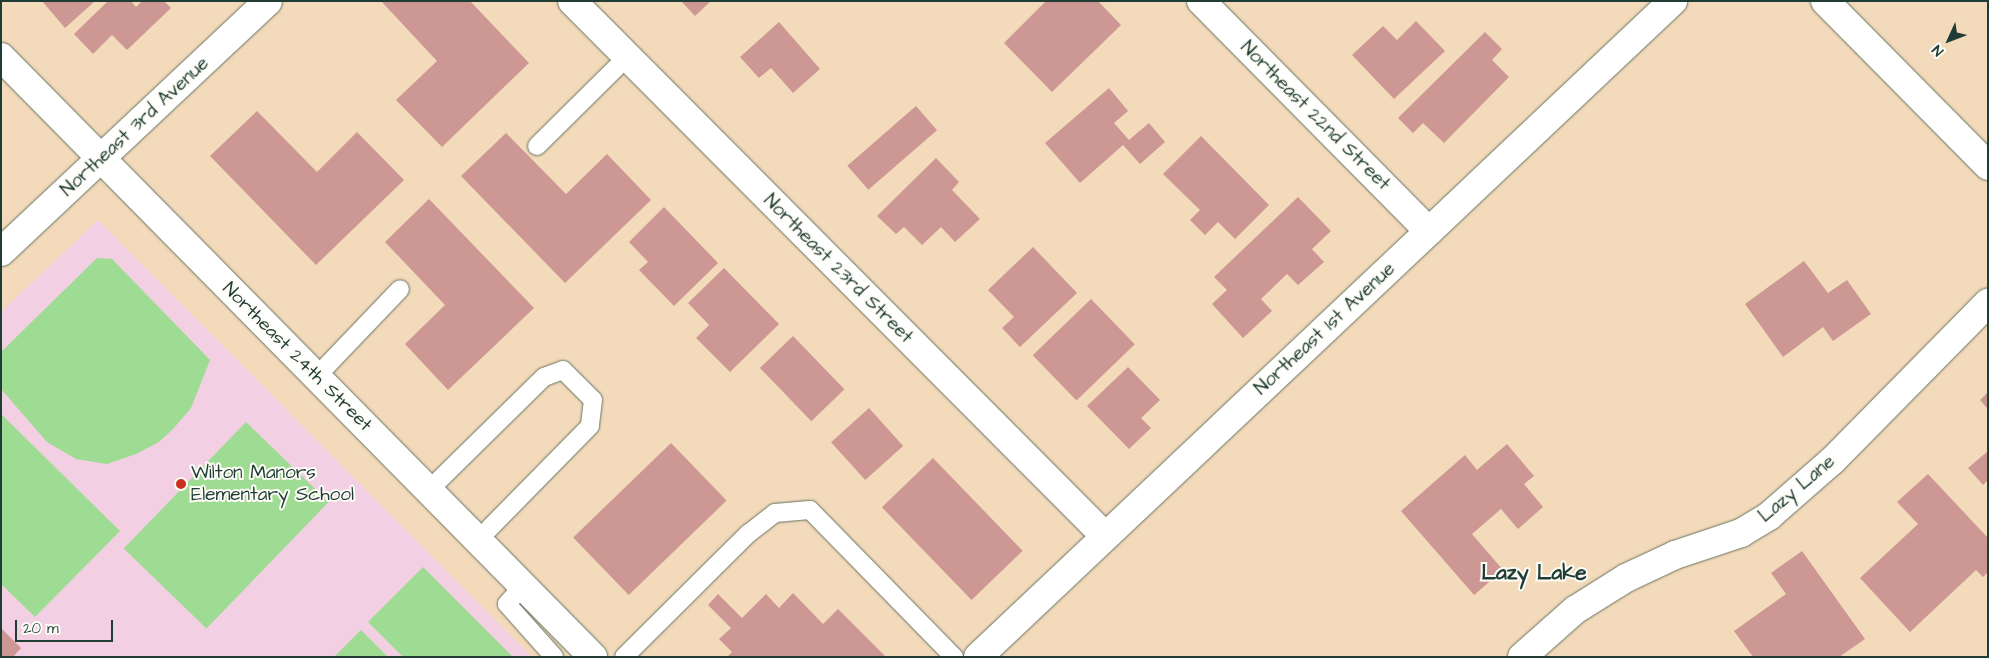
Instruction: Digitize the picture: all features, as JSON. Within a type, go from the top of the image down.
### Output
[{"type":"street","name":"Northeast 3rd Avenue","points":[[1,252],[268,1]]},
{"type":"street","name":"Northeast 23rd Street","points":[[572,1],[1105,536]]},
{"type":"street","name":"Northeast 22nd Street","points":[[1201,1],[1429,231]]},
{"type":"street","name":"Northeast 1st Avenue","points":[[978,657],[1673,1]]},
{"type":"street","points":[[1825,1],[1988,166]]},
{"type":"street","name":"Northeast 24th Street","points":[[1,58],[593,657]]},
{"type":"street","name":"Lazy Lane","points":[[1522,657],[1550,629],[1600,593],[1675,555],[1741,533],[1792,499],[1988,303]]},
{"type":"lane","points":[[537,146],[627,57]]},
{"type":"lane","points":[[317,376],[400,289]]},
{"type":"lane","points":[[429,490],[544,377],[563,370],[593,400],[590,426],[478,540]]},
{"type":"lane","points":[[624,657],[748,534],[776,513],[810,510],[954,657]]},
{"type":"lane","points":[[523,586],[507,604],[554,657]]},
{"type":"shaded area","name":"Wilton Manors Elementary School","points":[[98,220],[532,657],[1,657],[1,312]]},
{"type":"green space","points":[[97,258],[112,259],[210,360],[191,408],[173,429],[159,442],[136,454],[107,464],[76,459],[47,442],[1,389],[1,352]]},
{"type":"green space","points":[[1,414],[120,531],[35,617],[1,584]]},
{"type":"green space","points":[[246,422],[329,502],[206,628],[124,549]]},
{"type":"green space","points":[[423,567],[513,657],[403,657],[368,622]]},
{"type":"green space","points":[[361,630],[388,657],[334,657]]},
{"type":"building","points":[[42,1],[95,1],[65,28]]},
{"type":"building","points":[[108,1],[131,1],[136,7],[142,1],[164,1],[171,8],[127,50],[112,35],[93,54],[74,34]]},
{"type":"building","points":[[381,1],[470,1],[529,63],[442,147],[396,100],[437,61]]},
{"type":"building","points":[[681,1],[711,1],[695,16]]},
{"type":"building","points":[[1046,1],[1098,1],[1121,25],[1052,92],[1004,43]]},
{"type":"building","points":[[1416,21],[1445,51],[1394,99],[1352,55],[1383,26],[1397,40]]},
{"type":"building","points":[[779,22],[820,69],[793,93],[771,68],[759,78],[740,57]]},
{"type":"building","points":[[1485,32],[1502,49],[1492,60],[1509,77],[1444,143],[1423,123],[1413,133],[1398,118]]},
{"type":"building","points":[[1109,88],[1128,111],[1114,123],[1129,140],[1149,123],[1165,142],[1140,164],[1123,145],[1080,183],[1045,143]]},
{"type":"building","points":[[916,106],[937,130],[868,190],[847,166]]},
{"type":"building","points":[[257,111],[317,172],[357,132],[404,180],[316,265],[210,156]]},
{"type":"building","points":[[506,133],[566,194],[607,154],[651,200],[565,283],[461,176]]},
{"type":"building","points":[[1201,136],[1269,205],[1235,239],[1218,222],[1205,235],[1190,220],[1200,210],[1163,174]]},
{"type":"building","points":[[936,158],[959,182],[952,190],[980,219],[955,242],[941,227],[922,245],[904,227],[896,234],[877,216]]},
{"type":"building","points":[[1298,197],[1331,231],[1312,249],[1324,262],[1298,285],[1287,274],[1261,299],[1272,311],[1243,338],[1212,304],[1227,290],[1214,277]]},
{"type":"building","points":[[429,199],[534,308],[448,390],[405,344],[445,305],[385,242]]},
{"type":"building","points":[[664,207],[718,263],[674,306],[639,270],[648,262],[629,242]]},
{"type":"building","points":[[1033,247],[1077,293],[1020,347],[1002,328],[1014,317],[988,290]]},
{"type":"building","points":[[1804,261],[1828,293],[1847,280],[1871,314],[1833,341],[1823,327],[1783,357],[1745,304]]},
{"type":"building","points":[[724,268],[779,324],[730,372],[696,338],[709,325],[688,303]]},
{"type":"building","points":[[1091,299],[1135,344],[1076,401],[1033,355]]},
{"type":"building","points":[[793,336],[844,389],[811,421],[760,368]]},
{"type":"building","points":[[1128,367],[1160,400],[1141,418],[1151,428],[1129,449],[1087,406]]},
{"type":"building","points":[[1988,392],[1988,409],[1980,400]]},
{"type":"building","points":[[869,408],[903,446],[865,480],[831,442]]},
{"type":"building","points":[[671,443],[727,501],[629,595],[573,537]]},
{"type":"building","points":[[1507,444],[1534,476],[1524,484],[1543,507],[1518,529],[1501,509],[1472,534],[1503,570],[1474,595],[1401,511],[1465,455],[1477,470]]},
{"type":"building","points":[[1988,451],[1988,480],[1983,485],[1968,468]]},
{"type":"building","points":[[933,458],[1023,551],[972,600],[882,507]]},
{"type":"building","points":[[1928,474],[1988,538],[1988,572],[1983,577],[1976,570],[1910,632],[1860,578],[1918,524],[1897,502]]},
{"type":"building","points":[[1802,551],[1865,639],[1839,657],[1753,657],[1734,631],[1786,594],[1771,573]]},
{"type":"building","points":[[793,593],[823,624],[838,609],[886,657],[727,657],[732,652],[719,639],[731,628],[708,605],[718,594],[742,618],[766,594],[779,608]]},
{"type":"building","points":[[1,628],[21,648],[13,657],[1,657]]},
{"type":"place","name":"Wilton Manors Elementary School","points":[[181,484]]},
{"type":"district","name":"Lazy Lake","points":[[1534,573]]}]
